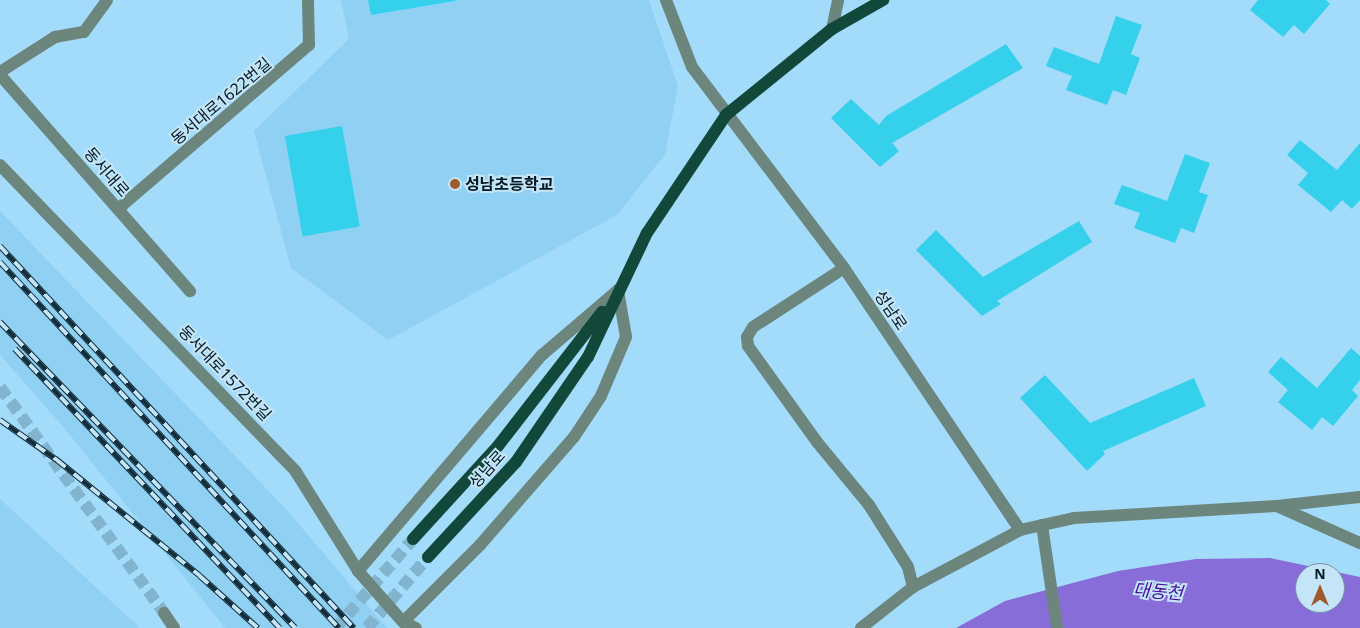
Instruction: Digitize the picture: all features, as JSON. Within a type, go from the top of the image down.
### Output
[{"type":"main road","name":"성남로","points":[[428,557],[516,462],[588,357],[647,232],[726,115],[832,28],[882,0]]},
{"type":"main road","name":"성남로","points":[[413,539],[498,446],[618,290]]},
{"type":"street","points":[[0,74],[55,37],[84,32],[107,0]]},
{"type":"street","name":"동서대로1622번길","points":[[118,209],[309,45],[308,0]]},
{"type":"street","points":[[666,0],[692,67],[726,115]]},
{"type":"street","points":[[832,28],[838,0]]},
{"type":"street","name":"동서대로","points":[[0,74],[190,291]]},
{"type":"street","name":"성남로","points":[[726,115],[844,268],[1020,530]]},
{"type":"street","name":"동서대로1572번길","points":[[0,165],[296,472],[358,571],[403,622]]},
{"type":"street","points":[[844,268],[752,327],[747,337],[748,346],[817,442],[869,506],[908,567],[913,587]]},
{"type":"street","points":[[358,571],[542,355],[618,290]]},
{"type":"street","points":[[416,628],[403,622],[539,481],[580,429],[601,396],[626,337],[618,290]]},
{"type":"street","points":[[861,628],[913,587],[1020,530],[1074,518],[1277,506],[1360,497]]},
{"type":"street","points":[[1277,506],[1357,542]]},
{"type":"street","points":[[1042,525],[1057,628]]},
{"type":"street","points":[[164,613],[174,628]]},
{"type":"shaded area","name":"성남초등학교","points":[[341,0],[649,0],[678,86],[665,154],[617,215],[388,340],[291,268],[254,131],[349,39]]},
{"type":"shaded area","points":[[0,211],[285,508],[387,628],[225,628],[66,430],[0,355]]},
{"type":"shaded area","points":[[0,499],[138,626],[139,628],[0,628]]},
{"type":"water","name":"대동천","points":[[1270,558],[1295,563],[1295,613],[1345,613],[1345,574],[1360,577],[1360,628],[956,628],[1005,601],[1118,571],[1196,559]]},
{"type":"building","points":[[368,0],[455,0],[455,1],[371,15]]},
{"type":"building","points":[[1258,0],[1326,0],[1330,4],[1304,34],[1294,25],[1283,37],[1250,10]]},
{"type":"building","points":[[1116,16],[1142,25],[1131,54],[1140,58],[1126,95],[1113,90],[1107,105],[1066,90],[1072,76],[1046,66],[1054,47],[1099,64]]},
{"type":"building","points":[[1006,44],[1023,68],[892,143],[899,151],[880,167],[831,118],[851,99],[879,125],[886,116]]},
{"type":"building","points":[[342,126],[360,226],[303,237],[285,136]]},
{"type":"building","points":[[1300,140],[1337,170],[1360,143],[1360,200],[1352,209],[1342,200],[1331,212],[1298,185],[1308,173],[1287,155]]},
{"type":"building","points":[[1185,154],[1210,163],[1199,192],[1208,195],[1194,233],[1181,228],[1175,243],[1134,228],[1140,213],[1114,204],[1122,185],[1167,201]]},
{"type":"building","points":[[1079,221],[1092,242],[997,301],[1001,304],[982,316],[916,250],[936,230],[983,277]]},
{"type":"building","points":[[1351,348],[1360,356],[1360,380],[1352,390],[1358,396],[1333,426],[1322,417],[1312,430],[1278,402],[1288,390],[1268,372],[1281,357],[1317,388]]},
{"type":"building","points":[[1045,375],[1090,423],[1194,378],[1206,406],[1103,451],[1105,454],[1087,471],[1020,398]]},
{"type":"tunnel","points":[[0,387],[164,613]]},
{"type":"tunnel","points":[[336,628],[413,539]]},
{"type":"tunnel","points":[[367,628],[428,557]]},
{"type":"railway","points":[[0,246],[354,628]]},
{"type":"railway","points":[[0,262],[339,628]]},
{"type":"railway","points":[[0,322],[295,628]]},
{"type":"railway","points":[[15,349],[280,628]]},
{"type":"railway","points":[[0,420],[57,460],[200,576],[258,628]]},
{"type":"place","name":"성남초등학교","points":[[455,184]]}]
